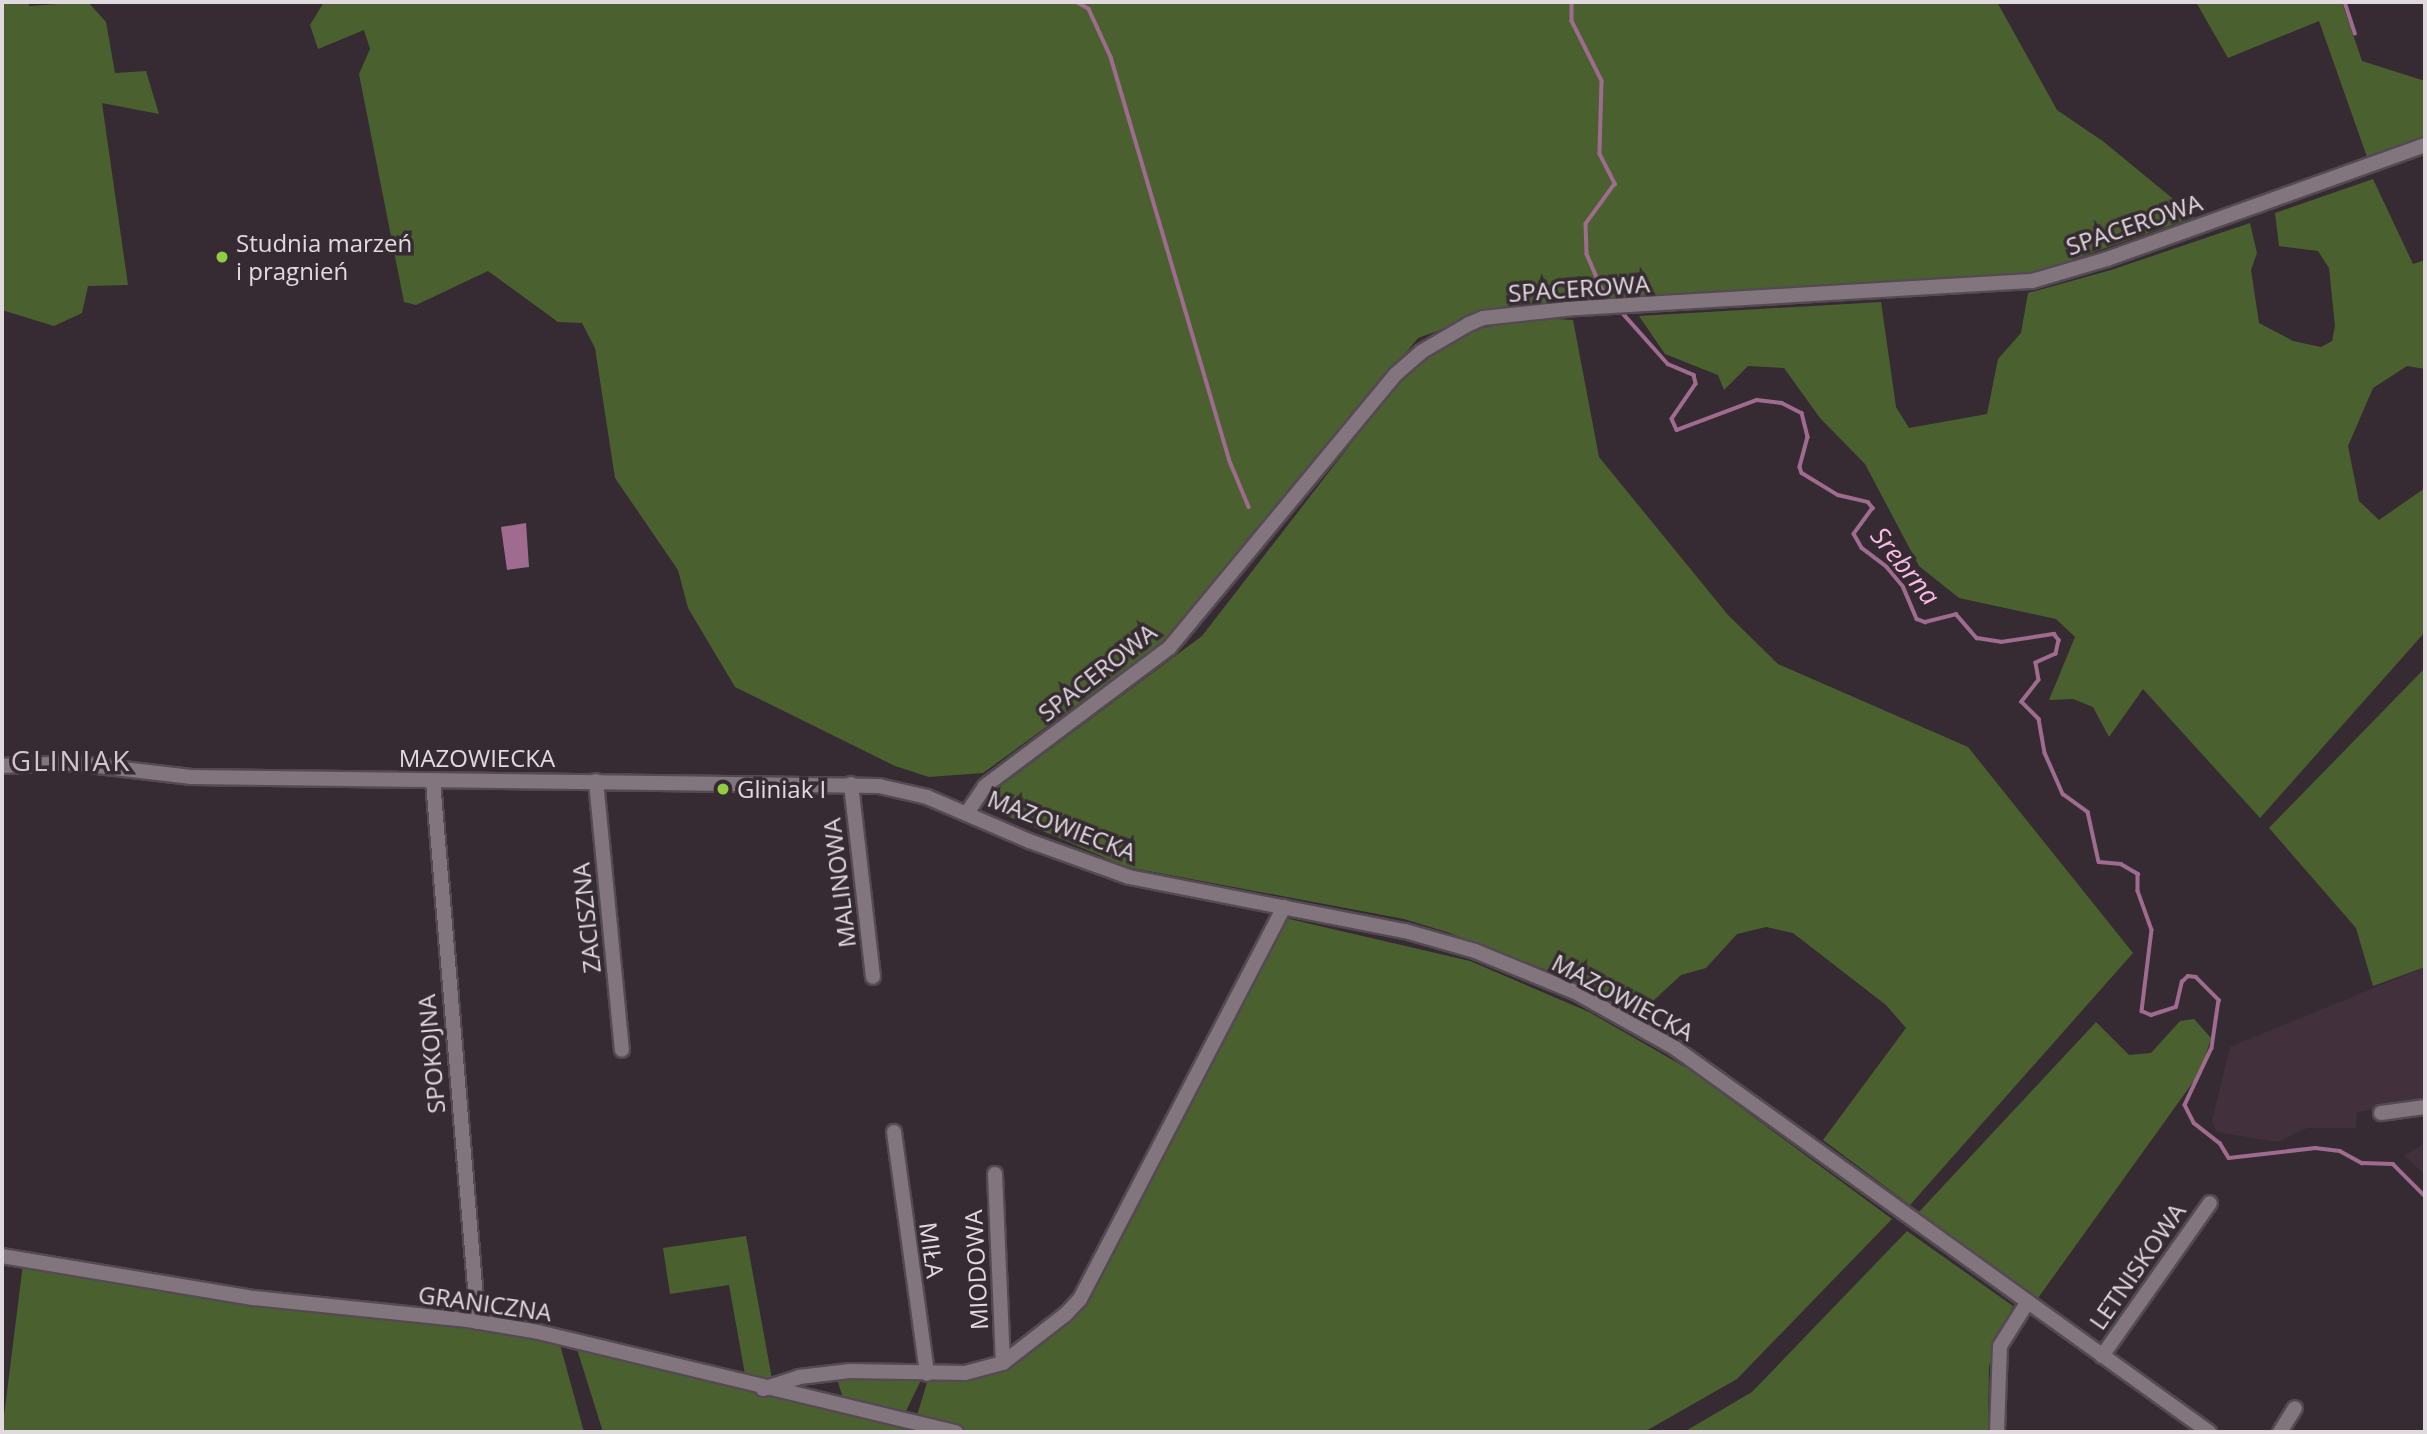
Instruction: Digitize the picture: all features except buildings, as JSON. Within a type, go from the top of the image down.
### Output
[{"type":"street","name":"SPACEROWA","points":[[967,813],[985,786],[1171,647],[1396,374],[1421,352],[1483,318],[1604,307],[2032,281],[2108,260],[2380,159],[2425,145]]},
{"type":"street","name":"MAZOWIECKA","points":[[2,766],[72,763],[191,777],[851,784],[901,789],[967,813],[1029,841],[1129,877],[1284,907],[1452,944],[1575,992],[1675,1048],[2208,1432]]},
{"type":"street","name":"SPOKOJNA","points":[[433,781],[478,1322]]},
{"type":"street","name":"ZACISZNA","points":[[596,781],[622,1050]]},
{"type":"street","name":"MALINOWA","points":[[851,784],[873,977]]},
{"type":"street","points":[[763,1389],[799,1377],[850,1371],[965,1373],[1003,1363],[1080,1299],[1284,907]]},
{"type":"street","points":[[2381,1113],[2425,1107]]},
{"type":"street","name":"MIŁA","points":[[894,1132],[928,1374]]},
{"type":"street","name":"MIODOWA","points":[[995,1174],[1003,1363]]},
{"type":"street","name":"LETNISKOWA","points":[[2102,1356],[2210,1203]]},
{"type":"street","name":"GRANICZNA","points":[[2,1256],[254,1298],[478,1322],[625,1350],[763,1389],[956,1432]]},
{"type":"street","points":[[1997,1432],[2000,1346],[2033,1307]]},
{"type":"street","points":[[2280,1432],[2295,1408]]},
{"type":"shaded area","points":[[526,523],[529,567],[507,570],[501,527]]},
{"type":"shaded area","points":[[2425,967],[2425,1102],[2357,1112],[2356,1128],[2307,1128],[2277,1142],[2217,1132],[2212,1121],[2230,1047]]},
{"type":"shaded area","points":[[2425,1143],[2425,1175],[2404,1156]]},
{"type":"green space","points":[[2,2],[29,2],[29,6],[88,2],[106,22],[115,73],[146,71],[159,114],[102,103],[128,285],[88,286],[82,313],[54,326],[2,310]]},
{"type":"green space","points":[[324,2],[1997,2],[2057,110],[2104,142],[2195,217],[2031,274],[1509,305],[1418,338],[1164,642],[983,773],[929,777],[895,766],[735,687],[688,608],[678,570],[615,478],[595,348],[582,323],[558,322],[488,271],[416,305],[404,302],[359,74],[370,49],[364,30],[318,49],[310,25]]},
{"type":"green space","points":[[2196,2],[2342,2],[2362,61],[2425,81],[2425,139],[2367,157],[2319,21],[2228,58]]},
{"type":"green space","points":[[2373,179],[2413,264],[2425,260],[2425,369],[2407,366],[2373,388],[2348,446],[2359,501],[2379,520],[2425,488],[2425,632],[2260,818],[2143,689],[2109,737],[2093,707],[2073,699],[2049,700],[2075,637],[2056,619],[1959,598],[1919,566],[1865,464],[1820,418],[1784,368],[1748,366],[1724,390],[1718,375],[1665,354],[1639,316],[1881,302],[1896,407],[1909,428],[1987,414],[1998,359],[2021,333],[2028,293],[2111,270],[2250,223],[2257,253],[2251,270],[2259,323],[2293,341],[2321,347],[2332,341],[2335,326],[2329,268],[2318,251],[2279,246],[2275,213]]},
{"type":"green space","points":[[1538,318],[1573,320],[1599,457],[1728,615],[1778,664],[1968,747],[2133,953],[1910,1205],[1823,1140],[1906,1028],[1886,1005],[1793,933],[1766,927],[1737,934],[1706,968],[1681,975],[1641,1012],[1581,983],[1447,932],[1404,919],[1127,867],[993,810],[1001,786],[1202,636],[1404,375],[1466,331]]},
{"type":"green space","points":[[2425,668],[2425,967],[2373,986],[2356,928],[2269,828]]},
{"type":"green space","points":[[1285,918],[1470,961],[1589,1012],[1690,1070],[1892,1219],[1737,1379],[1644,1432],[962,1432],[916,1419],[928,1379],[964,1376],[1059,1326]]},
{"type":"green space","points":[[2194,1019],[2211,1038],[2201,1071],[2038,1298],[1918,1213],[2096,1022],[2129,1055],[2151,1053],[2180,1021]]},
{"type":"green space","points":[[1907,1231],[2013,1306],[1989,1366],[1988,1432],[1684,1432],[1752,1392]]},
{"type":"green space","points":[[746,1236],[772,1379],[746,1380],[729,1285],[670,1294],[663,1248]]},
{"type":"green space","points":[[23,1264],[559,1341],[584,1432],[2,1432]]},
{"type":"green space","points":[[576,1346],[749,1390],[935,1432],[603,1432]]},
{"type":"green space","points":[[836,1376],[922,1378],[906,1411],[843,1398]]},
{"type":"waterway","points":[[1077,2],[1089,9],[1111,57],[1229,459],[1249,507]]},
{"type":"waterway","name":"Srebrna","points":[[1572,2],[1572,21],[1602,81],[1600,154],[1615,184],[1586,224],[1587,254],[1602,289],[1612,301]]},
{"type":"waterway","points":[[2345,2],[2355,33]]},
{"type":"waterway","name":"Srebrna","points":[[1619,309],[1668,364],[1694,375],[1696,384],[1672,419],[1677,430],[1757,400],[1782,403],[1802,413],[1808,437],[1800,467],[1802,473],[1838,495],[1868,502],[1873,508],[1854,534],[1862,548],[1887,567],[1903,586],[1917,619],[1925,622],[1956,614],[1977,638],[2001,642],[2054,634],[2059,640],[2056,654],[2036,663],[2039,680],[2022,702],[2039,719],[2045,753],[2063,794],[2088,812],[2099,862],[2121,864],[2138,874],[2138,891],[2152,930],[2142,1011],[2151,1015],[2176,1007],[2182,982],[2188,976],[2196,977],[2219,1000],[2212,1048],[2185,1105],[2194,1123],[2220,1143],[2229,1158],[2315,1148],[2340,1151],[2362,1163],[2393,1164],[2425,1196]]},
{"type":"place","name":"Studnia marzeń i pragnień","points":[[222,257]]},
{"type":"place","name":"Gliniak I","points":[[723,789]]},
{"type":"district","name":"GLINIAK","points":[[71,760]]}]
